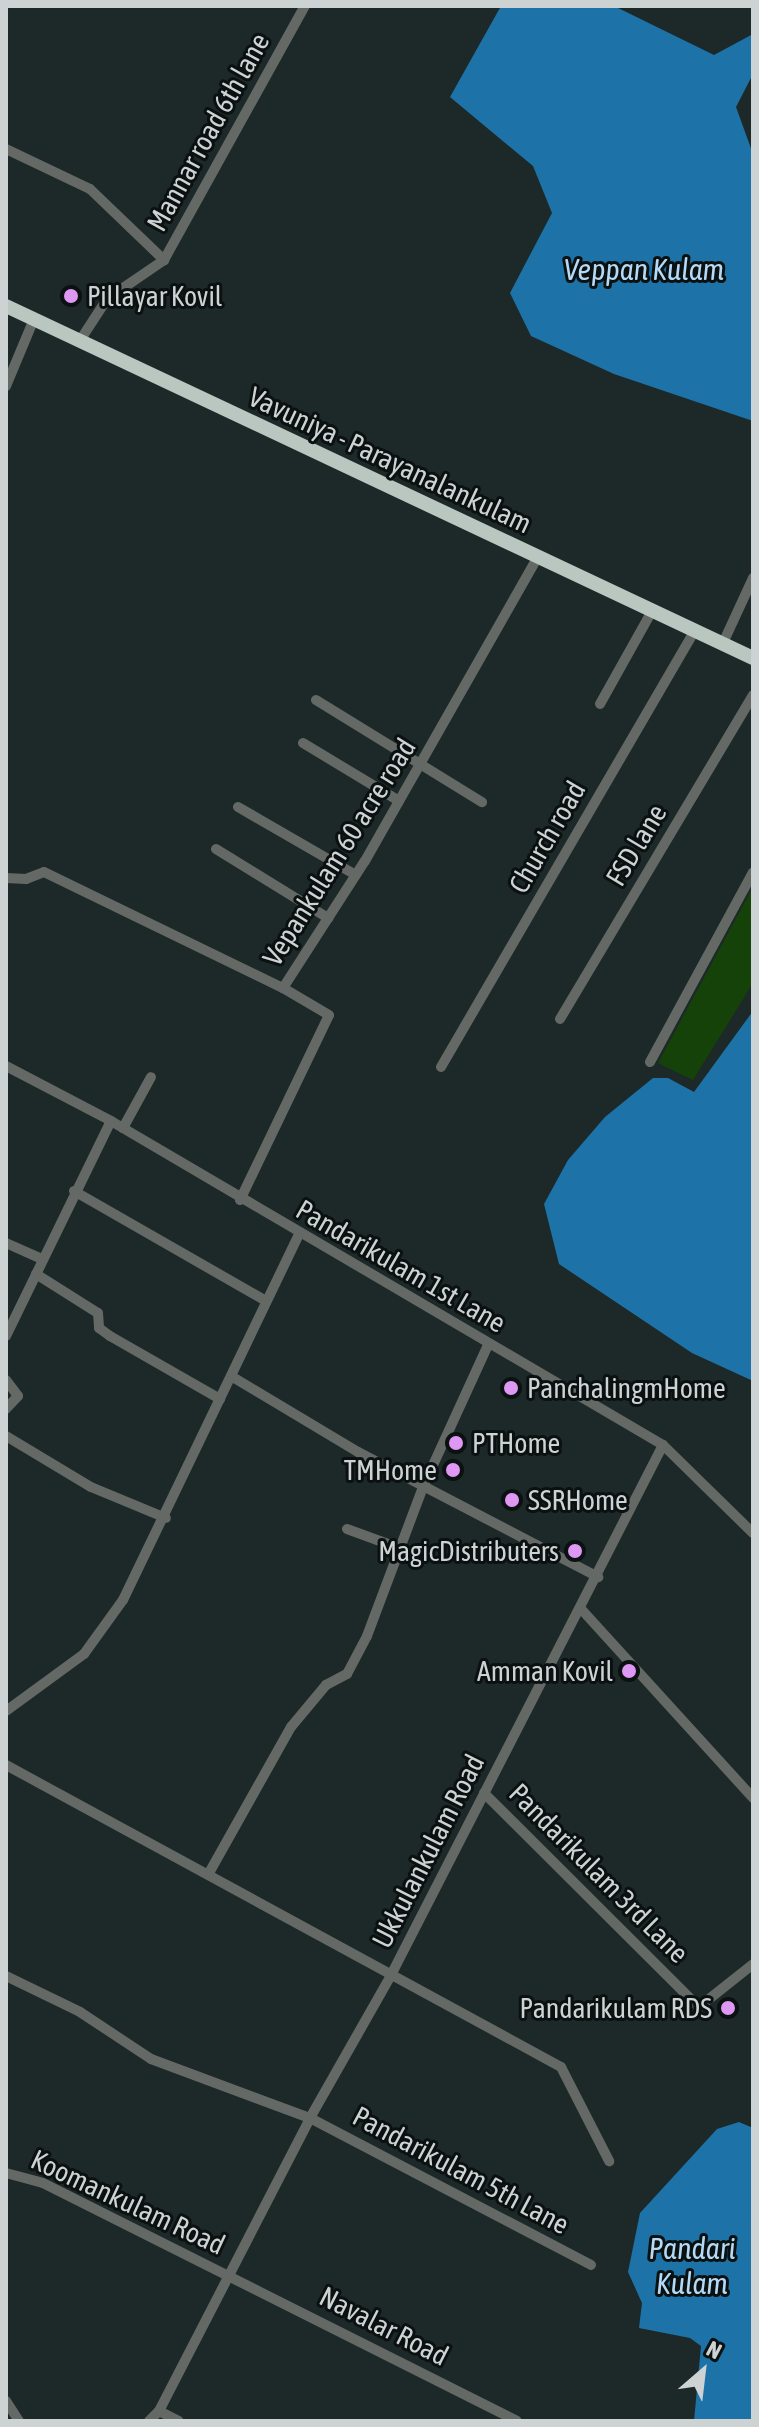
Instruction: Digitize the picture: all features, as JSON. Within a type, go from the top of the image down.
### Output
[{"type":"highway","name":"Vavuniya - Parayanalankulam","points":[[6,306],[753,658]]},
{"type":"street","name":"Mannar road 6th lane","points":[[79,342],[107,299],[164,260],[305,6]]},
{"type":"street","points":[[6,149],[90,189],[164,260]]},
{"type":"street","points":[[6,386],[34,319]]},
{"type":"street","name":"Vepankulam 60 acre road","points":[[240,1200],[329,1015],[283,988],[356,875],[423,762],[537,558]]},
{"type":"street","points":[[723,643],[753,578]]},
{"type":"street","points":[[600,704],[652,611]]},
{"type":"street","name":"Church road","points":[[441,1067],[695,630]]},
{"type":"street","name":"FSD lane","points":[[560,1019],[753,695]]},
{"type":"street","points":[[316,700],[423,762],[482,802]]},
{"type":"street","points":[[303,743],[399,801]]},
{"type":"street","points":[[238,807],[356,875]]},
{"type":"street","points":[[216,849],[328,918]]},
{"type":"street","points":[[6,878],[26,879],[44,872],[283,988]]},
{"type":"street","points":[[650,1062],[753,872]]},
{"type":"street","name":"Pandarikulam 1st Lane","points":[[6,1066],[111,1121],[240,1200],[663,1445],[753,1533]]},
{"type":"street","points":[[123,1128],[151,1077]]},
{"type":"street","points":[[7,1330],[111,1121]]},
{"type":"street","points":[[74,1191],[264,1300]]},
{"type":"street","points":[[6,1711],[84,1654],[123,1600],[166,1518],[264,1300],[299,1234]]},
{"type":"street","points":[[6,1243],[42,1259]]},
{"type":"street","points":[[36,1274],[98,1313],[99,1328],[110,1336],[220,1399]]},
{"type":"street","points":[[209,1873],[291,1727],[326,1685],[347,1674],[402,1549],[423,1487],[488,1345]]},
{"type":"street","points":[[231,1376],[423,1487],[598,1577]]},
{"type":"street","points":[[6,1380],[18,1396],[6,1409]]},
{"type":"street","points":[[6,1436],[91,1487],[166,1518]]},
{"type":"street","name":"Ukkulankulam Road","points":[[149,2421],[159,2411],[310,2118],[390,1977],[582,1610],[663,1445]]},
{"type":"street","points":[[347,1529],[402,1549]]},
{"type":"street","points":[[582,1610],[753,1798]]},
{"type":"street","points":[[6,1765],[209,1873],[390,1977],[561,2067],[609,2161]]},
{"type":"street","name":"Pandarikulam 3rd Lane","points":[[484,1793],[699,2007],[753,1964]]},
{"type":"street","name":"Pandarikulam 5th Lane","points":[[6,1976],[80,2012],[151,2059],[310,2118],[591,2265]]},
{"type":"street","name":"Koomankulam Road","points":[[6,2173],[43,2183],[229,2275]]},
{"type":"street","name":"Navalar Road","points":[[229,2275],[517,2421]]},
{"type":"street","points":[[6,2401],[19,2421]]},
{"type":"street","points":[[159,2411],[179,2421]]},
{"type":"green space","points":[[753,887],[753,983],[693,1080],[658,1063]]},
{"type":"water","name":"Veppan Kulam","points":[[501,6],[614,6],[714,55],[753,34],[753,74],[736,107],[753,154],[753,421],[614,374],[531,336],[510,293],[552,213],[533,166],[450,97]]},
{"type":"water","points":[[753,1011],[753,1381],[692,1353],[559,1264],[544,1204],[568,1160],[605,1117],[653,1078],[668,1078],[694,1092]]},
{"type":"water","name":"Pandari Kulam","points":[[739,2122],[753,2128],[753,2421],[694,2421],[701,2346],[690,2338],[639,2328],[642,2303],[628,2272],[640,2213],[717,2129]]},
{"type":"place","name":"Pillayar Kovil","points":[[71,296]]},
{"type":"place","name":"PanchalingmHome","points":[[511,1388]]},
{"type":"place","name":"PTHome","points":[[456,1443]]},
{"type":"place","name":"TMHome","points":[[453,1470]]},
{"type":"place","name":"SSRHome","points":[[512,1500]]},
{"type":"place","name":"MagicDistributers","points":[[575,1551]]},
{"type":"place","name":"Amman Kovil","points":[[629,1671]]},
{"type":"place","name":"Pandarikulam RDS","points":[[728,2008]]}]
